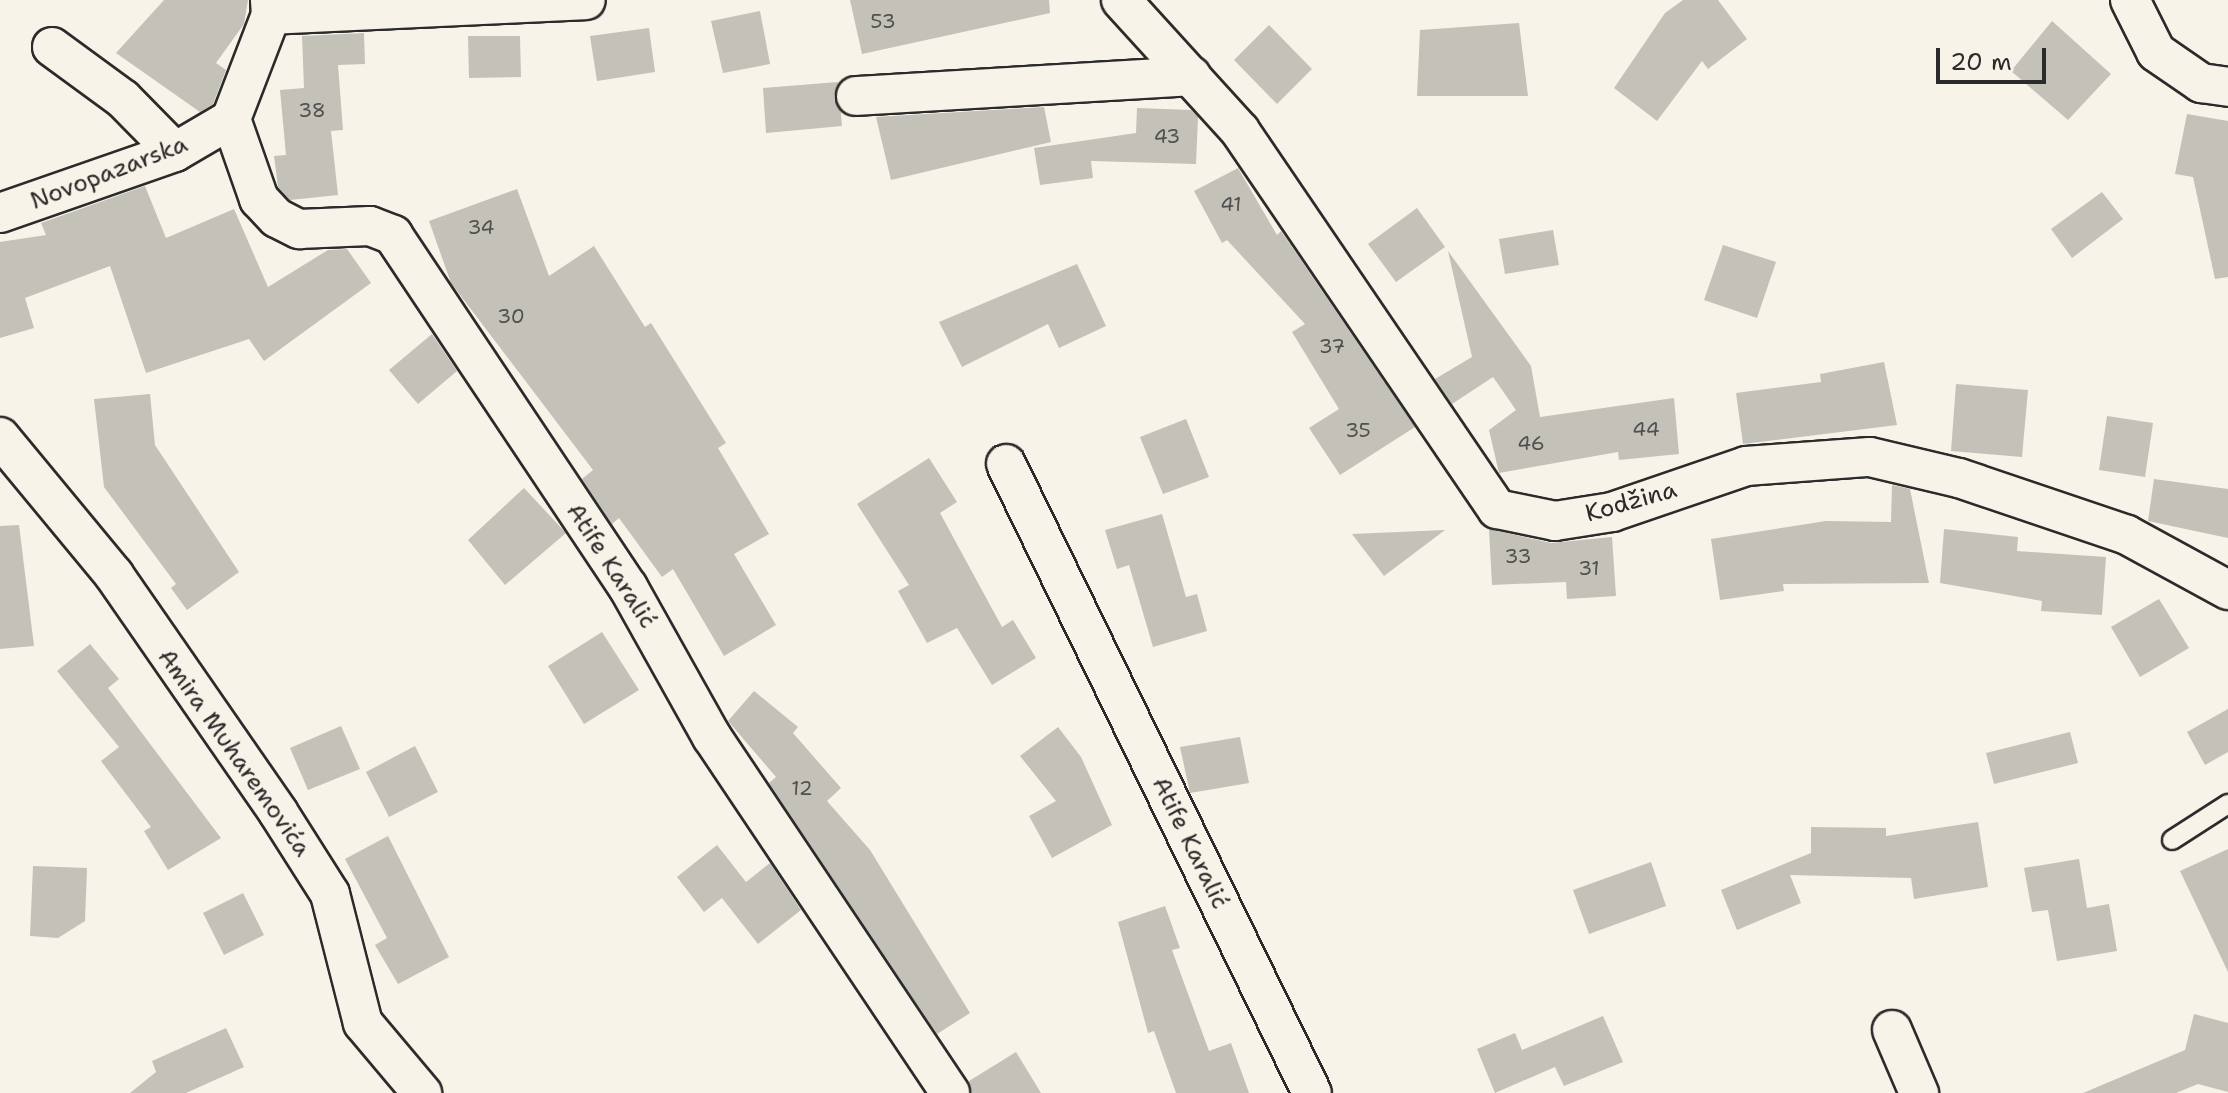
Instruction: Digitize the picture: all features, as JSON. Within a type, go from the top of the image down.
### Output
[{"type":"street","points":[[231,119],[270,8],[586,0]]},
{"type":"street","name":"Kodžina","points":[[1121,0],[1240,131],[1506,514],[1555,521],[1612,512],[1746,466],[1870,457],[1959,478],[2127,535],[2228,590]]},
{"type":"street","points":[[2130,0],[2156,52],[2201,83],[2228,87]]},
{"type":"street","points":[[52,47],[123,99],[175,152]]},
{"type":"street","points":[[856,96],[1191,76]]},
{"type":"street","name":"Novopazarska","points":[[0,213],[175,152],[231,119]]},
{"type":"street","name":"Atife Karalić","points":[[231,119],[259,199],[277,218],[299,229],[370,226],[393,235],[628,587],[712,737],[950,1093]]},
{"type":"street","name":"Amira Muharemovića","points":[[0,437],[114,575],[278,812],[330,894],[363,1023],[422,1093]]},
{"type":"street","name":"Atife Karalić","points":[[1006,464],[1312,1093]]},
{"type":"street","points":[[1892,1030],[1919,1093]]},
{"type":"lane","points":[[2172,840],[2228,804]]},
{"type":"building","points":[[164,0],[248,0],[244,24],[216,63],[226,70],[213,104],[200,112],[116,53]]},
{"type":"building","points":[[850,0],[1049,0],[1050,13],[862,54]]},
{"type":"building","points":[[1683,0],[1718,0],[1747,39],[1708,69],[1702,61],[1657,121],[1614,88],[1665,13]]},
{"type":"building","points":[[760,11],[770,64],[723,73],[711,21]]},
{"type":"building","points":[[2052,21],[2111,74],[2068,120],[2011,71]]},
{"type":"building","points":[[1519,23],[1528,96],[1417,96],[1420,30]]},
{"type":"building","points":[[1269,25],[1312,69],[1277,104],[1234,60]]},
{"type":"building","points":[[649,28],[655,72],[597,81],[590,36]]},
{"type":"building","points":[[364,33],[365,64],[338,65],[343,130],[331,131],[338,195],[290,200],[278,187],[274,156],[286,155],[280,90],[304,88],[302,36]]},
{"type":"building","points":[[468,36],[520,36],[521,77],[469,78]]},
{"type":"building","points":[[838,82],[842,126],[766,133],[763,88]]},
{"type":"building","points":[[1044,107],[1051,142],[891,180],[876,117]]},
{"type":"building","points":[[1137,108],[1191,110],[1198,117],[1196,164],[1091,161],[1093,178],[1040,185],[1034,148],[1136,133]]},
{"type":"building","points":[[2187,114],[2228,121],[2228,277],[2215,279],[2193,177],[2175,174]]},
{"type":"building","points":[[1238,168],[1277,235],[1281,231],[1415,427],[1340,475],[1309,428],[1339,409],[1292,332],[1305,324],[1227,240],[1222,243],[1194,191]]},
{"type":"building","points":[[145,186],[166,238],[234,209],[268,287],[328,250],[347,249],[371,283],[264,361],[249,339],[146,373],[110,266],[25,298],[34,328],[0,338],[0,242],[46,235],[41,223]]},
{"type":"building","points":[[517,189],[549,276],[594,246],[645,327],[651,323],[726,443],[718,448],[769,534],[734,554],[776,625],[724,656],[673,569],[662,577],[619,518],[612,524],[582,479],[593,470],[451,283],[429,221]]},
{"type":"building","points":[[2102,192],[2123,219],[2072,258],[2051,229]]},
{"type":"building","points":[[1417,208],[1445,247],[1396,282],[1368,244]]},
{"type":"building","points":[[1553,230],[1559,265],[1505,274],[1499,239]]},
{"type":"building","points":[[1723,245],[1776,262],[1757,318],[1704,300]]},
{"type":"building","points":[[1448,251],[1531,366],[1540,417],[1674,398],[1679,454],[1619,460],[1618,452],[1499,473],[1489,430],[1516,410],[1493,377],[1452,404],[1435,379],[1472,357]]},
{"type":"building","points":[[1077,264],[1106,326],[1059,348],[1048,324],[962,367],[939,322]]},
{"type":"building","points":[[432,334],[457,371],[418,404],[389,370]]},
{"type":"building","points":[[1884,362],[1897,425],[1743,444],[1736,393],[1821,382],[1820,374]]},
{"type":"building","points":[[1956,384],[2028,390],[2022,457],[1951,451]]},
{"type":"building","points":[[150,394],[155,445],[239,572],[187,610],[171,588],[176,584],[104,487],[94,399]]},
{"type":"building","points":[[2107,416],[2153,423],[2145,477],[2099,470]]},
{"type":"building","points":[[1186,419],[1209,477],[1163,494],[1140,437]]},
{"type":"building","points":[[929,458],[957,502],[940,513],[1002,627],[1013,620],[1036,658],[992,685],[957,628],[927,643],[898,591],[909,585],[857,504]]},
{"type":"building","points":[[2154,479],[2228,489],[2228,538],[2148,521]]},
{"type":"building","points":[[1892,485],[1910,489],[1929,583],[1783,584],[1784,591],[1720,600],[1711,539],[1826,521],[1891,522]]},
{"type":"building","points":[[524,488],[566,533],[505,585],[468,540]]},
{"type":"building","points":[[1162,514],[1186,597],[1197,594],[1207,631],[1153,647],[1129,565],[1117,569],[1105,530]]},
{"type":"building","points":[[19,525],[34,646],[0,649],[0,526]]},
{"type":"building","points":[[1489,529],[1551,543],[1612,537],[1616,596],[1567,599],[1566,582],[1492,585]]},
{"type":"building","points":[[1944,529],[2018,537],[2017,551],[2106,557],[2102,615],[2041,611],[2042,601],[1940,583]]},
{"type":"building","points":[[1445,530],[1384,576],[1352,534]]},
{"type":"building","points":[[2159,599],[2189,648],[2140,677],[2111,627]]},
{"type":"building","points":[[602,632],[639,690],[584,724],[548,666]]},
{"type":"building","points":[[90,644],[119,679],[108,688],[221,838],[168,870],[144,831],[151,827],[101,761],[119,747],[57,671]]},
{"type":"building","points":[[754,691],[798,727],[793,733],[841,788],[827,801],[870,850],[970,1013],[937,1034],[769,783],[776,777],[728,721]]},
{"type":"building","points":[[2228,709],[2228,752],[2205,765],[2187,732]]},
{"type":"building","points":[[341,726],[360,769],[308,790],[290,748]]},
{"type":"building","points":[[1058,727],[1081,757],[1112,825],[1052,858],[1029,816],[1056,801],[1020,756]]},
{"type":"building","points":[[2070,732],[2078,763],[1994,784],[1986,753]]},
{"type":"building","points":[[1240,737],[1249,783],[1190,793],[1180,747]]},
{"type":"building","points":[[415,746],[438,792],[389,817],[366,772]]},
{"type":"building","points":[[1978,822],[1988,887],[1914,899],[1911,878],[1790,875],[1801,903],[1737,930],[1721,890],[1811,853],[1811,827],[1886,828],[1886,836]]},
{"type":"building","points":[[388,836],[449,957],[398,984],[375,945],[387,938],[345,859]]},
{"type":"building","points":[[717,845],[746,882],[770,863],[801,910],[758,944],[722,898],[704,912],[677,877]]},
{"type":"building","points":[[2228,849],[2228,972],[2180,871]]},
{"type":"building","points":[[2079,859],[2087,908],[2109,904],[2117,951],[2057,961],[2048,910],[2032,912],[2024,868]]},
{"type":"building","points":[[1651,862],[1666,906],[1589,934],[1573,890]]},
{"type":"building","points":[[33,866],[87,868],[85,921],[58,938],[30,936]]},
{"type":"building","points":[[243,893],[264,935],[224,955],[203,913]]},
{"type":"building","points":[[1165,906],[1180,948],[1172,950],[1209,1051],[1231,1043],[1249,1093],[1176,1093],[1154,1031],[1148,1033],[1118,922]]},
{"type":"building","points":[[2194,1014],[2228,1023],[2228,1092],[2198,1084],[2176,1093],[2083,1093],[2185,1050]]},
{"type":"building","points":[[1603,1016],[1623,1062],[1564,1086],[1555,1067],[1495,1093],[1477,1049],[1515,1033],[1522,1050]]},
{"type":"building","points":[[226,1028],[244,1067],[186,1093],[130,1093],[156,1072],[152,1061]]},
{"type":"building","points":[[1016,1052],[1041,1093],[972,1093],[969,1081]]}]
